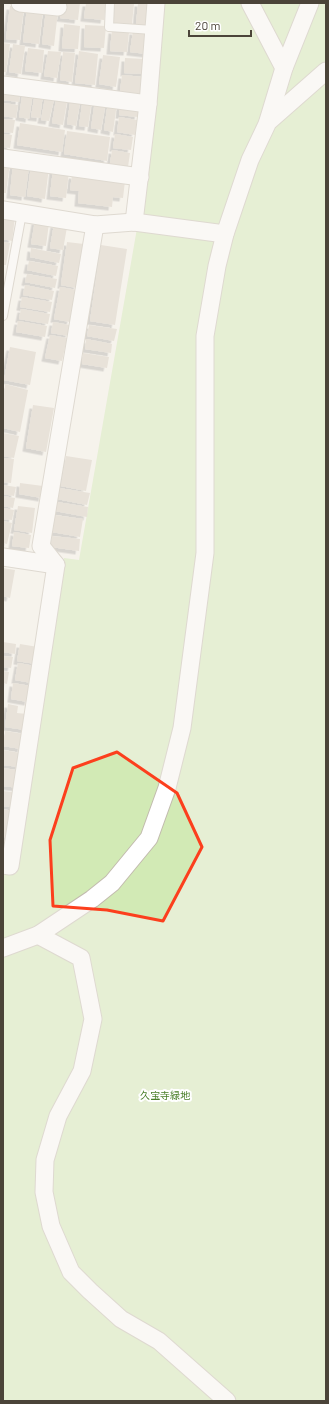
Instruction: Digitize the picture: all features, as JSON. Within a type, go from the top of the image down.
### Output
[{"type":"street","points":[[20,3],[58,7]]},
{"type":"street","points":[[134,222],[148,104],[156,3]]},
{"type":"street","points":[[250,3],[284,68]]},
{"type":"street","points":[[3,948],[38,935],[92,899],[112,883],[149,838],[167,788],[182,728],[205,553],[205,336],[217,266],[225,234],[250,160],[268,122],[284,68],[310,3]]},
{"type":"street","points":[[268,122],[326,71]]},
{"type":"street","points":[[3,85],[148,104]]},
{"type":"street","points":[[3,158],[140,177]]},
{"type":"street","points":[[3,210],[95,225],[134,222],[225,234]]},
{"type":"street","points":[[3,865],[10,866],[56,566],[41,546],[95,225]]},
{"type":"street","points":[[3,557],[56,566]]},
{"type":"street","points":[[38,935],[81,958],[93,1019],[82,1072],[58,1116],[45,1160],[44,1192],[51,1226],[71,1272],[90,1291],[121,1319],[159,1341],[227,1401]]},
{"type":"lane","points":[[110,3],[109,27],[154,30]]},
{"type":"lane","points":[[3,316],[22,213]]},
{"type":"highlighted area","points":[[117,752],[177,793],[202,847],[163,921],[107,910],[53,906],[50,840],[73,768]]},
{"type":"green space","name":"久宝寺緑地","points":[[161,3],[326,3],[326,1401],[3,1401],[3,873],[16,874],[64,558],[79,560],[139,217]]},
{"type":"building","points":[[62,3],[80,3],[78,20],[60,18]]},
{"type":"building","points":[[86,3],[106,3],[104,20],[84,18]]},
{"type":"building","points":[[115,3],[134,4],[132,24],[114,23]]},
{"type":"building","points":[[138,3],[152,4],[150,27],[136,25]]},
{"type":"building","points":[[10,6],[24,8],[20,40],[6,39]]},
{"type":"building","points":[[27,8],[43,10],[39,44],[23,42]]},
{"type":"building","points":[[46,10],[58,11],[54,46],[42,44]]},
{"type":"building","points":[[64,24],[80,26],[78,49],[62,48]]},
{"type":"building","points":[[85,25],[106,26],[104,48],[84,47]]},
{"type":"building","points":[[112,30],[129,32],[127,52],[110,51]]},
{"type":"building","points":[[133,31],[149,33],[147,54],[130,52]]},
{"type":"building","points":[[3,43],[10,44],[6,72],[3,72]]},
{"type":"building","points":[[13,44],[25,46],[21,74],[9,72]]},
{"type":"building","points":[[28,48],[44,50],[42,73],[25,71]]},
{"type":"building","points":[[48,51],[61,52],[57,78],[44,76]]},
{"type":"building","points":[[79,51],[98,54],[95,85],[75,83]]},
{"type":"building","points":[[63,52],[75,53],[72,82],[60,80]]},
{"type":"building","points":[[103,55],[120,57],[116,87],[99,84]]},
{"type":"building","points":[[125,58],[146,59],[146,74],[124,73]]},
{"type":"building","points":[[122,75],[143,77],[141,94],[120,92]]},
{"type":"building","points":[[3,88],[20,91],[19,102],[3,100]]},
{"type":"building","points":[[23,90],[33,92],[29,119],[19,117]]},
{"type":"building","points":[[35,93],[43,94],[40,118],[31,117]]},
{"type":"building","points":[[46,93],[55,95],[49,121],[41,120]]},
{"type":"building","points":[[57,94],[68,96],[63,125],[52,123]]},
{"type":"building","points":[[71,96],[81,97],[76,126],[67,124]]},
{"type":"building","points":[[83,98],[92,100],[88,127],[79,126]]},
{"type":"building","points":[[95,101],[106,102],[101,130],[91,128]]},
{"type":"building","points":[[108,102],[117,103],[113,132],[104,130]]},
{"type":"building","points":[[3,103],[18,105],[16,118],[3,116]]},
{"type":"building","points":[[120,104],[139,106],[138,117],[119,115]]},
{"type":"building","points":[[119,117],[137,120],[135,135],[117,132]]},
{"type":"building","points":[[3,119],[15,120],[13,133],[3,132]]},
{"type":"building","points":[[20,123],[65,130],[62,152],[17,145]]},
{"type":"building","points":[[67,131],[110,137],[107,161],[64,154]]},
{"type":"building","points":[[3,134],[12,135],[10,148],[3,147]]},
{"type":"building","points":[[115,134],[133,137],[131,150],[113,148]]},
{"type":"building","points":[[112,150],[130,153],[128,167],[110,164]]},
{"type":"building","points":[[3,162],[10,163],[6,193],[3,193]]},
{"type":"building","points":[[13,164],[29,166],[25,197],[10,195]]},
{"type":"building","points":[[31,166],[49,168],[45,199],[27,196]]},
{"type":"building","points":[[53,169],[69,171],[66,198],[50,196]]},
{"type":"building","points":[[72,175],[125,181],[123,198],[113,197],[112,207],[78,203],[79,191],[70,190]]},
{"type":"building","points":[[3,215],[15,217],[12,241],[3,239]]},
{"type":"building","points":[[35,221],[49,223],[46,246],[31,244]]},
{"type":"building","points":[[54,224],[67,227],[63,250],[50,248]]},
{"type":"building","points":[[3,242],[10,243],[6,265],[3,265]]},
{"type":"building","points":[[67,242],[84,244],[77,288],[61,285]]},
{"type":"building","points":[[101,245],[127,249],[115,325],[90,321]]},
{"type":"building","points":[[31,248],[61,254],[59,263],[30,257]]},
{"type":"building","points":[[29,261],[58,266],[56,276],[27,270]]},
{"type":"building","points":[[27,274],[57,279],[55,288],[25,282]]},
{"type":"building","points":[[25,285],[54,291],[52,300],[23,295]]},
{"type":"building","points":[[60,287],[77,290],[70,322],[54,319]]},
{"type":"building","points":[[22,297],[52,302],[50,312],[20,307]]},
{"type":"building","points":[[21,309],[50,314],[48,324],[19,319]]},
{"type":"building","points":[[18,321],[47,326],[45,337],[16,332]]},
{"type":"building","points":[[53,322],[70,325],[69,336],[51,333]]},
{"type":"building","points":[[89,325],[117,329],[114,341],[87,336]]},
{"type":"building","points":[[50,335],[67,338],[62,361],[45,358]]},
{"type":"building","points":[[86,339],[112,344],[111,353],[85,349]]},
{"type":"building","points":[[10,347],[36,352],[30,385],[4,380]]},
{"type":"building","points":[[83,353],[109,357],[107,368],[82,364]]},
{"type":"building","points":[[5,384],[28,390],[20,432],[3,428]]},
{"type":"building","points":[[33,405],[54,408],[46,452],[26,448]]},
{"type":"building","points":[[3,433],[19,436],[14,458],[3,456]]},
{"type":"building","points":[[66,456],[92,460],[86,491],[61,486]]},
{"type":"building","points":[[3,458],[14,459],[11,483],[3,482]]},
{"type":"building","points":[[20,483],[43,486],[42,498],[19,494]]},
{"type":"building","points":[[3,485],[16,487],[14,496],[3,494]]},
{"type":"building","points":[[59,488],[90,493],[87,505],[57,499]]},
{"type":"building","points":[[3,496],[15,498],[13,508],[3,506]]},
{"type":"building","points":[[57,502],[88,507],[87,517],[55,511]]},
{"type":"building","points":[[18,506],[35,508],[32,533],[14,530]]},
{"type":"building","points":[[3,508],[14,510],[12,520],[3,519]]},
{"type":"building","points":[[55,515],[83,519],[80,537],[52,532]]},
{"type":"building","points":[[3,521],[12,523],[7,544],[3,543]]},
{"type":"building","points":[[14,532],[31,535],[29,548],[12,546]]},
{"type":"building","points":[[52,536],[80,539],[79,551],[51,547]]},
{"type":"building","points":[[3,568],[15,570],[10,598],[3,596]]},
{"type":"building","points":[[3,642],[16,644],[15,654],[3,652]]},
{"type":"building","points":[[20,644],[38,647],[36,664],[17,661]]},
{"type":"building","points":[[3,656],[13,657],[11,668],[3,667]]},
{"type":"building","points":[[18,663],[35,666],[32,683],[15,680]]},
{"type":"building","points":[[3,671],[9,672],[7,684],[3,683]]},
{"type":"building","points":[[13,683],[31,686],[28,702],[11,699]]},
{"type":"building","points":[[8,704],[18,706],[17,713],[27,714],[25,730],[5,727]]},
{"type":"building","points":[[5,731],[24,734],[21,749],[3,746]]},
{"type":"building","points":[[3,750],[21,753],[19,767],[3,765]]},
{"type":"building","points":[[3,768],[16,770],[15,777],[20,778],[19,788],[3,786]]},
{"type":"building","points":[[3,791],[21,793],[18,808],[3,806]]},
{"type":"building","points":[[3,809],[17,812],[13,838],[3,837]]}]
